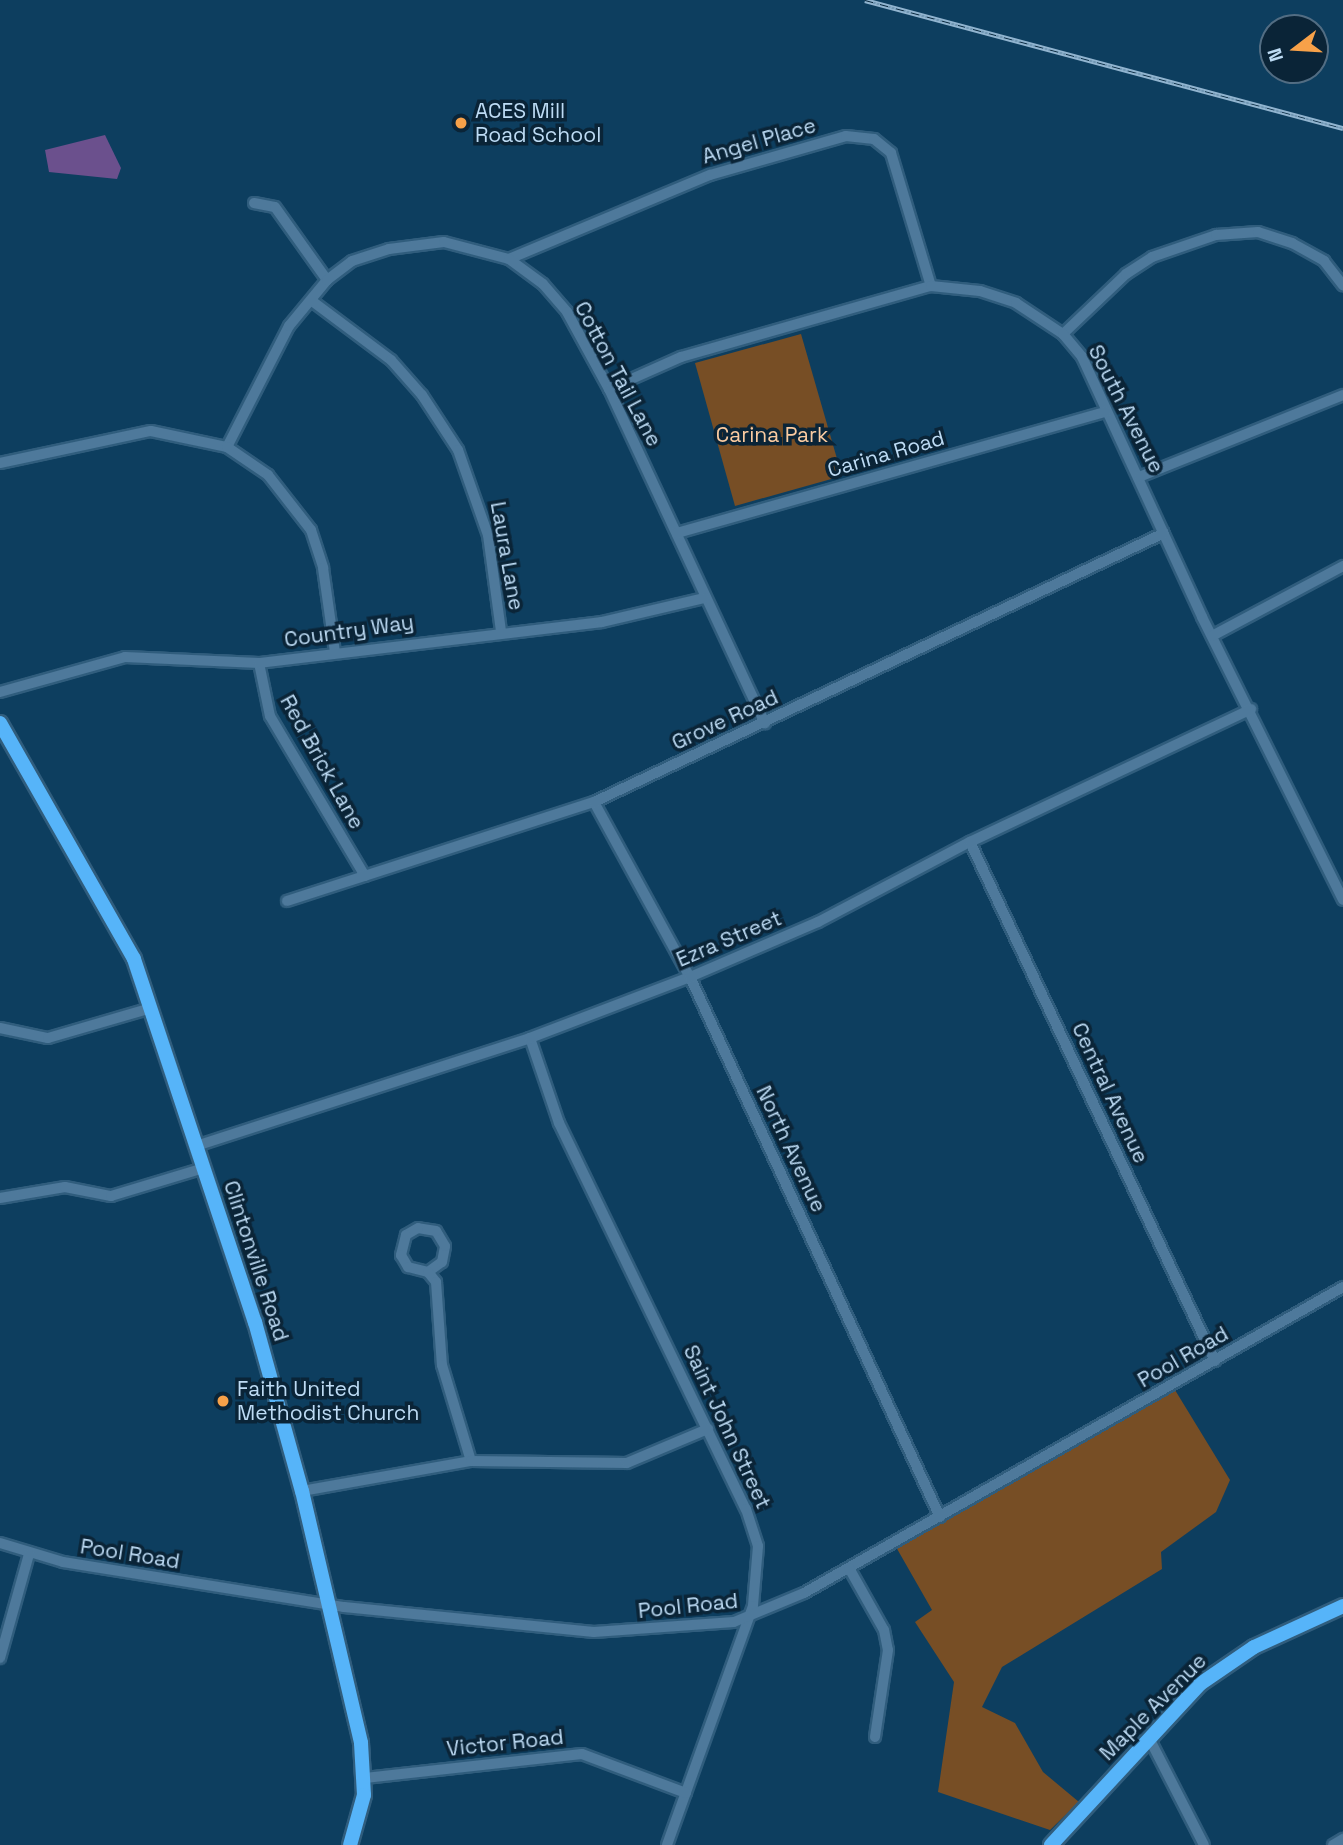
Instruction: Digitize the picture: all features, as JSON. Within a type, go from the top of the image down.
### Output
[{"type":"main road","name":"Clintonville Road","points":[[0,723],[114,919],[151,1008],[256,1322],[302,1491],[361,1743],[365,1778],[362,1810],[350,1845]]},
{"type":"main road","name":"Maple Avenue","points":[[1057,1839],[1194,1690],[1229,1662],[1343,1606]]},
{"type":"street","name":"Angel Place","points":[[509,259],[709,175],[846,136],[874,139],[891,153],[931,286]]},
{"type":"street","points":[[254,203],[275,207],[327,280]]},
{"type":"street","points":[[1063,334],[1126,274],[1152,257],[1216,235],[1258,232],[1292,243],[1325,261],[1343,285]]},
{"type":"street","name":"Cotton Tail Lane","points":[[228,447],[289,326],[327,280],[365,257],[444,242],[509,259],[543,284],[568,312],[609,390],[677,533],[704,598],[765,723]]},
{"type":"street","name":"South Avenue","points":[[609,390],[681,357],[931,286],[980,291],[1016,303],[1063,334],[1082,357],[1212,636],[1251,709],[1343,900]]},
{"type":"street","name":"Laura Lane","points":[[312,301],[391,360],[422,396],[458,450],[488,536],[501,631]]},
{"type":"street","points":[[1139,477],[1343,396]]},
{"type":"street","name":"Carina Road","points":[[677,533],[1106,412]]},
{"type":"street","points":[[0,464],[150,431],[228,447],[268,475],[311,530],[323,568],[335,652]]},
{"type":"street","name":"Grove Road","points":[[287,901],[594,803],[1164,533]]},
{"type":"street","points":[[1212,636],[1343,566]]},
{"type":"street","name":"Country Way","points":[[0,692],[125,657],[259,663],[501,631],[603,622],[704,598]]},
{"type":"street","name":"Red Brick Lane","points":[[259,663],[270,716],[365,876]]},
{"type":"street","name":"Ezra Street","points":[[196,1146],[530,1038],[690,977],[818,922],[970,842],[1251,709]]},
{"type":"street","name":"North Avenue","points":[[594,803],[690,977],[940,1517]]},
{"type":"street","name":"Central Avenue","points":[[970,842],[1215,1361]]},
{"type":"street","points":[[0,1028],[48,1038],[151,1008]]},
{"type":"street","name":"Saint John Street","points":[[530,1038],[559,1123],[708,1429],[755,1534],[758,1573],[748,1619],[667,1845]]},
{"type":"street","points":[[0,1198],[65,1187],[111,1196],[204,1168]]},
{"type":"street","points":[[418,1228],[436,1231],[445,1246],[442,1262],[428,1272],[408,1268],[401,1255],[402,1241],[418,1228]]},
{"type":"street","points":[[428,1272],[438,1291],[442,1365],[471,1461]]},
{"type":"street","name":"Pool Road","points":[[0,1543],[29,1554],[328,1604],[594,1632],[712,1626],[748,1619],[849,1568],[1343,1287]]},
{"type":"street","points":[[302,1491],[471,1461],[627,1463],[708,1429]]},
{"type":"street","points":[[0,1658],[29,1554]]},
{"type":"street","points":[[849,1568],[884,1630],[888,1650],[875,1737]]},
{"type":"street","points":[[1149,1738],[1204,1845]]},
{"type":"street","name":"Victor Road","points":[[365,1778],[582,1754],[685,1793]]},
{"type":"street","points":[[1333,1845],[1343,1839]]},
{"type":"green space","name":"Carina Park","points":[[801,334],[842,476],[735,506],[695,363]]},
{"type":"green space","points":[[1175,1390],[1230,1480],[1216,1512],[1161,1552],[1162,1569],[1002,1667],[982,1707],[1015,1723],[1043,1772],[1079,1802],[1050,1830],[938,1792],[954,1682],[915,1622],[932,1610],[896,1547]]},
{"type":"shaded area","points":[[105,135],[121,168],[117,179],[49,172],[45,150]]},
{"type":"railway","points":[[865,0],[1343,128]]},
{"type":"place","name":"ACES Mill Road School","points":[[461,123]]},
{"type":"place","name":"Faith United Methodist Church","points":[[223,1401]]}]
